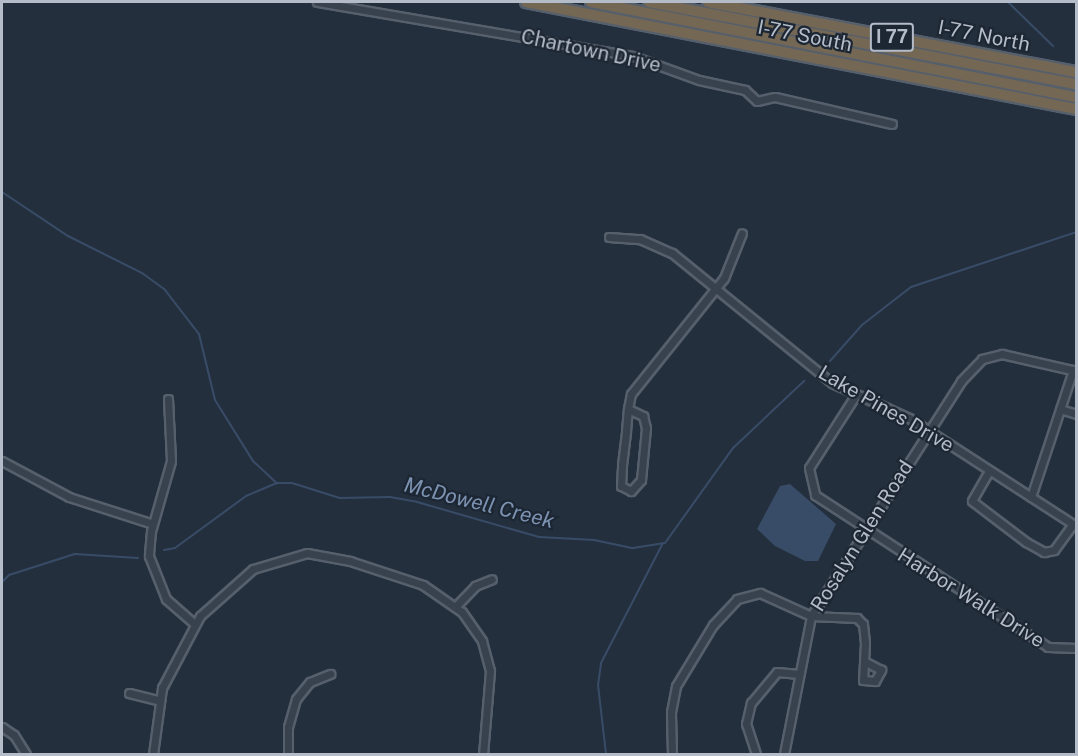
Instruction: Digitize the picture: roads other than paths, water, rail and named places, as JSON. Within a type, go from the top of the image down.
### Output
[{"type":"highway","name":"I-77 South","points":[[526,2],[736,40],[1077,109]]},
{"type":"highway","name":"I 77","points":[[591,2],[1077,97]]},
{"type":"highway","name":"I 77","points":[[649,2],[1077,84]]},
{"type":"highway","name":"I-77 North","points":[[708,2],[1077,72]]},
{"type":"highway","points":[[736,40],[825,47]]},
{"type":"street","name":"Chartown Drive","points":[[317,2],[633,56],[699,80],[745,90],[757,101],[775,97],[892,124]]},
{"type":"street","points":[[628,409],[643,416],[646,428],[641,480],[631,491],[621,486],[628,409],[639,382],[716,289],[742,233]]},
{"type":"street","name":"Lake Pines Drive","points":[[609,237],[655,244],[716,289],[832,383],[929,432],[1075,525]]},
{"type":"street","name":"Rosalyn Glen Road","points":[[784,754],[811,616],[864,530],[974,365],[1002,354],[1075,371]]},
{"type":"street","points":[[1030,497],[1075,371]]},
{"type":"street","name":"Harbor Walk Drive","points":[[855,396],[808,473],[815,495],[864,530],[1048,647],[1077,648]]},
{"type":"street","points":[[168,399],[171,461],[153,524],[149,556],[154,580],[173,607],[194,623]]},
{"type":"street","points":[[1060,409],[1077,414]]},
{"type":"street","points":[[3,461],[69,497],[153,524]]},
{"type":"street","points":[[989,471],[972,501],[1026,542],[1044,552],[1054,550],[1075,525]]},
{"type":"street","points":[[153,754],[158,700],[173,659],[194,623],[225,589],[253,569],[298,554],[329,555],[376,569],[432,589],[456,606],[477,633],[489,663],[483,754]]},
{"type":"street","points":[[456,606],[475,586],[492,579]]},
{"type":"street","points":[[672,754],[671,712],[676,686],[713,625],[737,599],[760,594],[811,616],[857,618],[863,624],[867,663]]},
{"type":"street","points":[[756,754],[746,724],[751,703],[777,672],[800,674]]},
{"type":"street","points":[[288,754],[288,727],[296,699],[310,682],[330,674]]},
{"type":"street","points":[[129,693],[158,700]]},
{"type":"street","points":[[2,727],[14,735],[26,754]]},
{"type":"water","points":[[790,484],[836,524],[818,561],[805,561],[775,546],[757,529],[780,486]]},
{"type":"waterway","points":[[1008,2],[1053,46]]},
{"type":"waterway","points":[[2,192],[68,236],[142,273],[165,290],[199,334],[215,400],[253,461],[277,483]]},
{"type":"waterway","name":"McDowell Creek","points":[[830,361],[862,325],[911,287],[1076,232]]},
{"type":"waterway","name":"McDowell Creek","points":[[164,550],[175,548],[246,496],[277,483],[292,483],[340,498],[390,497],[417,502],[539,537],[594,540],[633,548],[665,543],[733,448],[804,381]]},
{"type":"waterway","points":[[606,754],[598,685],[601,663],[663,543]]},
{"type":"waterway","name":"McDowell Creek","points":[[2,582],[9,575],[75,554],[138,558]]}]
